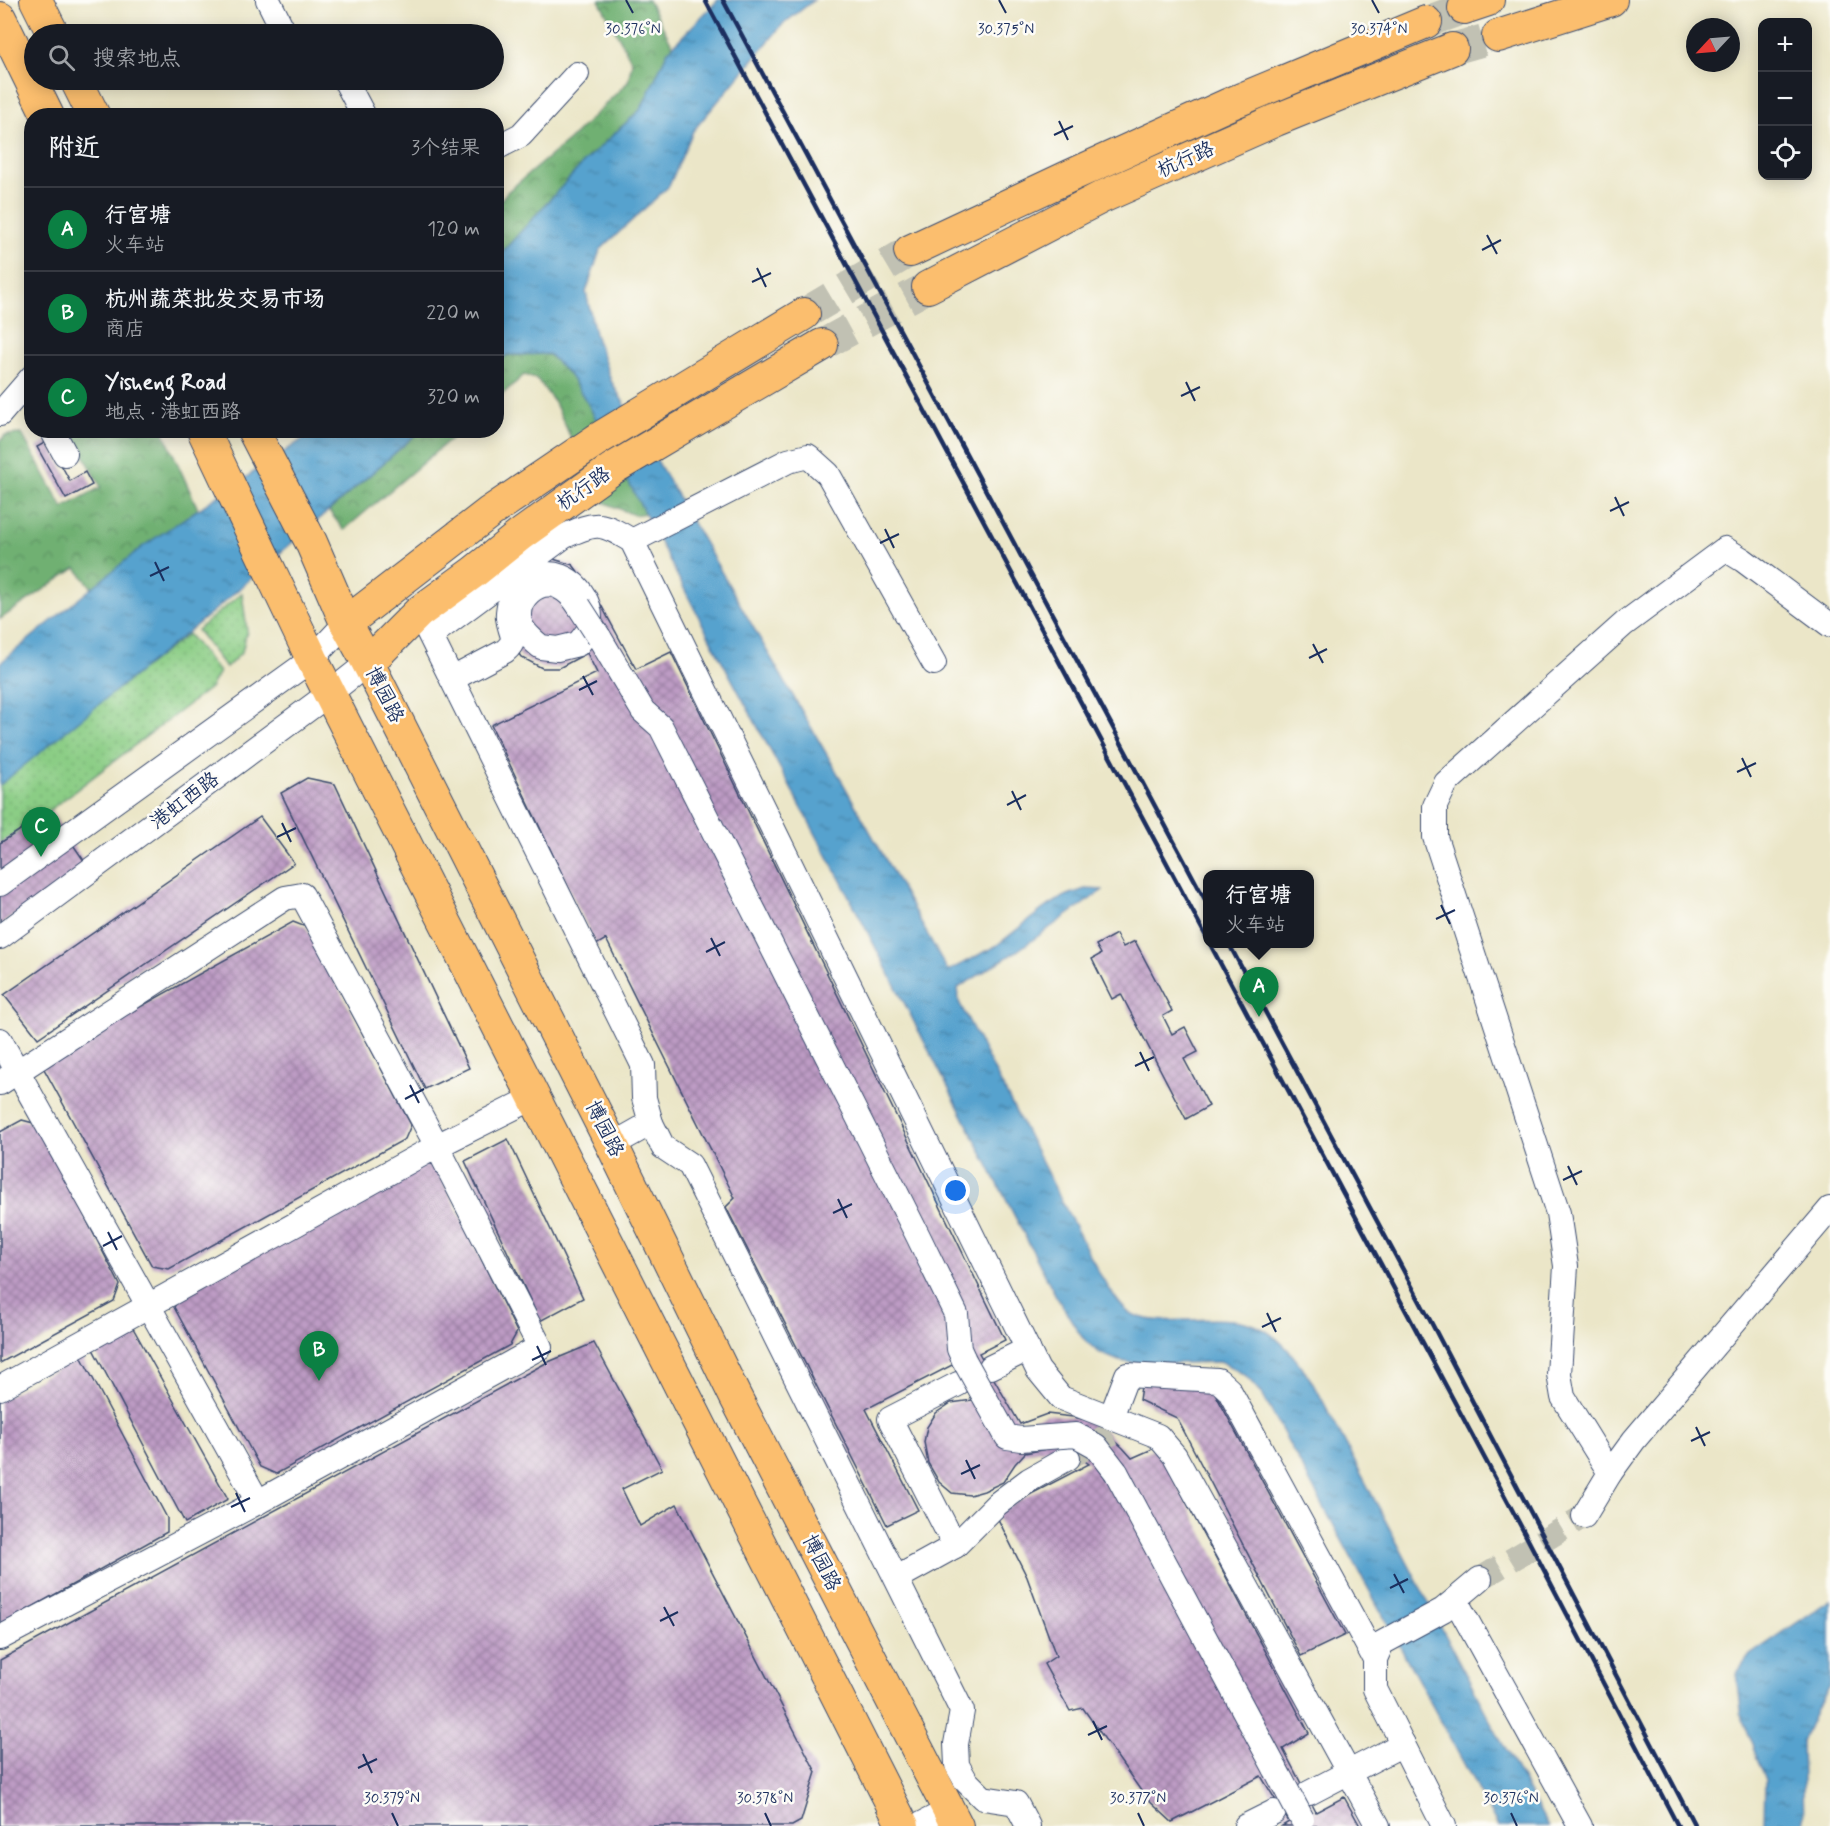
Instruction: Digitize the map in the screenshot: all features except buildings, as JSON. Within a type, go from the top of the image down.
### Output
[{"type":"main road","points":[[36,0],[48,24]]},
{"type":"main road","points":[[1498,36],[1611,0]]},
{"type":"main road","points":[[0,18],[24,67]]},
{"type":"main road","name":"杭行路","points":[[910,251],[1227,105],[1426,22]]},
{"type":"main road","name":"杭行路","points":[[928,287],[1101,197],[1276,120],[1452,49]]},
{"type":"main road","points":[[35,90],[44,108]]},
{"type":"main road","points":[[80,90],[90,108]]},
{"type":"main road","name":"杭行路","points":[[346,623],[490,512],[598,439],[804,314]]},
{"type":"main road","name":"杭行路","points":[[368,663],[425,624],[474,572],[520,535],[612,470],[822,345]]},
{"type":"main road","points":[[207,438],[312,659],[903,1826]]},
{"type":"main road","name":"博园路","points":[[257,439],[311,542],[346,623],[612,1145],[735,1396],[950,1796]]},
{"type":"street","points":[[268,0],[280,24]]},
{"type":"street","points":[[504,144],[521,135],[577,74]]},
{"type":"street","points":[[350,90],[360,108]]},
{"type":"street","points":[[0,414],[24,389]]},
{"type":"street","points":[[56,438],[65,454]]},
{"type":"street","points":[[934,663],[828,474],[808,456],[788,461],[641,537],[608,527],[586,526],[563,537],[425,624],[643,1065],[644,1098],[651,1123],[663,1147],[690,1165],[962,1711],[950,1796]]},
{"type":"street","points":[[641,537],[1038,1370],[1061,1398],[1117,1425],[1158,1436],[1175,1456],[1378,1826]]},
{"type":"street","points":[[1610,1473],[1563,1397],[1558,1374],[1566,1266],[1558,1213],[1435,837],[1435,806],[1446,783],[1624,624],[1725,549],[1830,626]]},
{"type":"street","points":[[452,679],[512,645],[514,640],[507,616],[512,593],[524,583],[539,575],[556,574],[569,579],[583,594],[589,610],[589,629],[578,644],[557,649],[541,647],[520,624],[519,607],[526,595],[541,585],[558,586],[572,596],[579,606],[600,638],[643,711],[661,727],[913,1225],[956,1314],[959,1349],[1007,1437],[1021,1439],[1076,1435],[1096,1446],[1116,1472],[1304,1822]]},
{"type":"street","name":"港虹西路","points":[[0,884],[312,659],[346,623]]},
{"type":"street","name":"港虹西路","points":[[0,938],[368,663]]},
{"type":"street","points":[[0,1638],[258,1502],[540,1347],[437,1146],[302,895],[285,898],[9,1077]]},
{"type":"street","points":[[0,1040],[9,1077],[149,1306],[258,1502]]},
{"type":"street","points":[[0,1388],[437,1146],[533,1098]]},
{"type":"street","points":[[612,1145],[651,1123]]},
{"type":"street","points":[[1584,1516],[1610,1473],[1634,1440],[1830,1209]]},
{"type":"street","points":[[992,1367],[1028,1349]]},
{"type":"street","points":[[1117,1425],[1127,1375],[1218,1380],[1229,1390],[1378,1651],[1375,1689],[1444,1826]]},
{"type":"street","points":[[955,1546],[890,1419],[958,1384]]},
{"type":"street","points":[[897,1578],[955,1546],[997,1504],[1029,1480],[1068,1458]]},
{"type":"street","points":[[1378,1651],[1450,1605],[1480,1579]]},
{"type":"street","points":[[1450,1605],[1580,1826]]},
{"type":"street","points":[[1309,1793],[1403,1744]]},
{"type":"street","points":[[918,1826],[966,1781],[983,1798],[1016,1803],[1028,1826]]},
{"type":"street","points":[[1246,1826],[1274,1812]]},
{"type":"green space","points":[[599,0],[648,0],[673,46],[668,51],[641,109],[584,162],[504,250],[504,196],[569,140],[628,82],[632,62]]},
{"type":"green space","points":[[549,354],[571,377],[587,402],[646,513],[634,515],[589,496],[581,460],[555,403],[537,379],[524,375],[504,393],[504,357],[507,355]]},
{"type":"green space","points":[[22,434],[63,508],[101,487],[75,438],[166,438],[198,509],[142,547],[92,588],[76,568],[0,619],[0,441],[5,435]]},
{"type":"green space","points":[[412,438],[452,438],[344,530],[329,511]]},
{"type":"green space","points":[[242,593],[247,631],[242,652],[226,668],[197,630]]},
{"type":"green space","points":[[188,634],[219,672],[210,688],[0,848],[0,780]]},
{"type":"water","points":[[718,0],[814,0],[783,24],[693,131],[669,186],[600,250],[586,292],[595,334],[611,381],[830,760],[948,971],[996,946],[1043,909],[1065,896],[1085,889],[1103,890],[1017,951],[958,988],[959,1002],[1099,1273],[1122,1306],[1136,1316],[1150,1319],[1171,1321],[1223,1319],[1238,1320],[1257,1326],[1286,1347],[1301,1366],[1315,1386],[1495,1730],[1548,1826],[1498,1826],[1262,1394],[1245,1375],[1222,1362],[1140,1364],[1119,1361],[1098,1352],[1082,1337],[1056,1296],[840,879],[717,652],[587,402],[571,377],[549,354],[507,355],[504,358],[504,250],[584,162],[641,109],[668,51]]},
{"type":"water","points":[[305,438],[412,438],[216,609],[0,785],[0,663],[142,547]]},
{"type":"water","points":[[1830,1600],[1830,1686],[1802,1742],[1804,1826],[1764,1826],[1765,1779],[1742,1719],[1737,1673],[1750,1655]]},
{"type":"tunnel","points":[[1426,22],[1464,8]]},
{"type":"tunnel","points":[[1452,49],[1498,36]]},
{"type":"tunnel","points":[[804,314],[910,251]]},
{"type":"tunnel","points":[[822,345],[928,287]]},
{"type":"tunnel","points":[[1068,1458],[1112,1433]]},
{"type":"tunnel","points":[[1480,1579],[1584,1516]]},
{"type":"railway","points":[[705,0],[1203,931]]},
{"type":"railway","points":[[723,0],[1203,896]]},
{"type":"railway","points":[[1212,948],[1678,1826]]},
{"type":"railway","points":[[1231,948],[1432,1324],[1695,1826]]},
{"type":"place","name":"Yisheng Road","points":[[41,857]]},
{"type":"place","name":"行宫塘","points":[[1259,1017]]},
{"type":"place","name":"杭州蔬菜批发交易市场","points":[[319,1381]]}]
